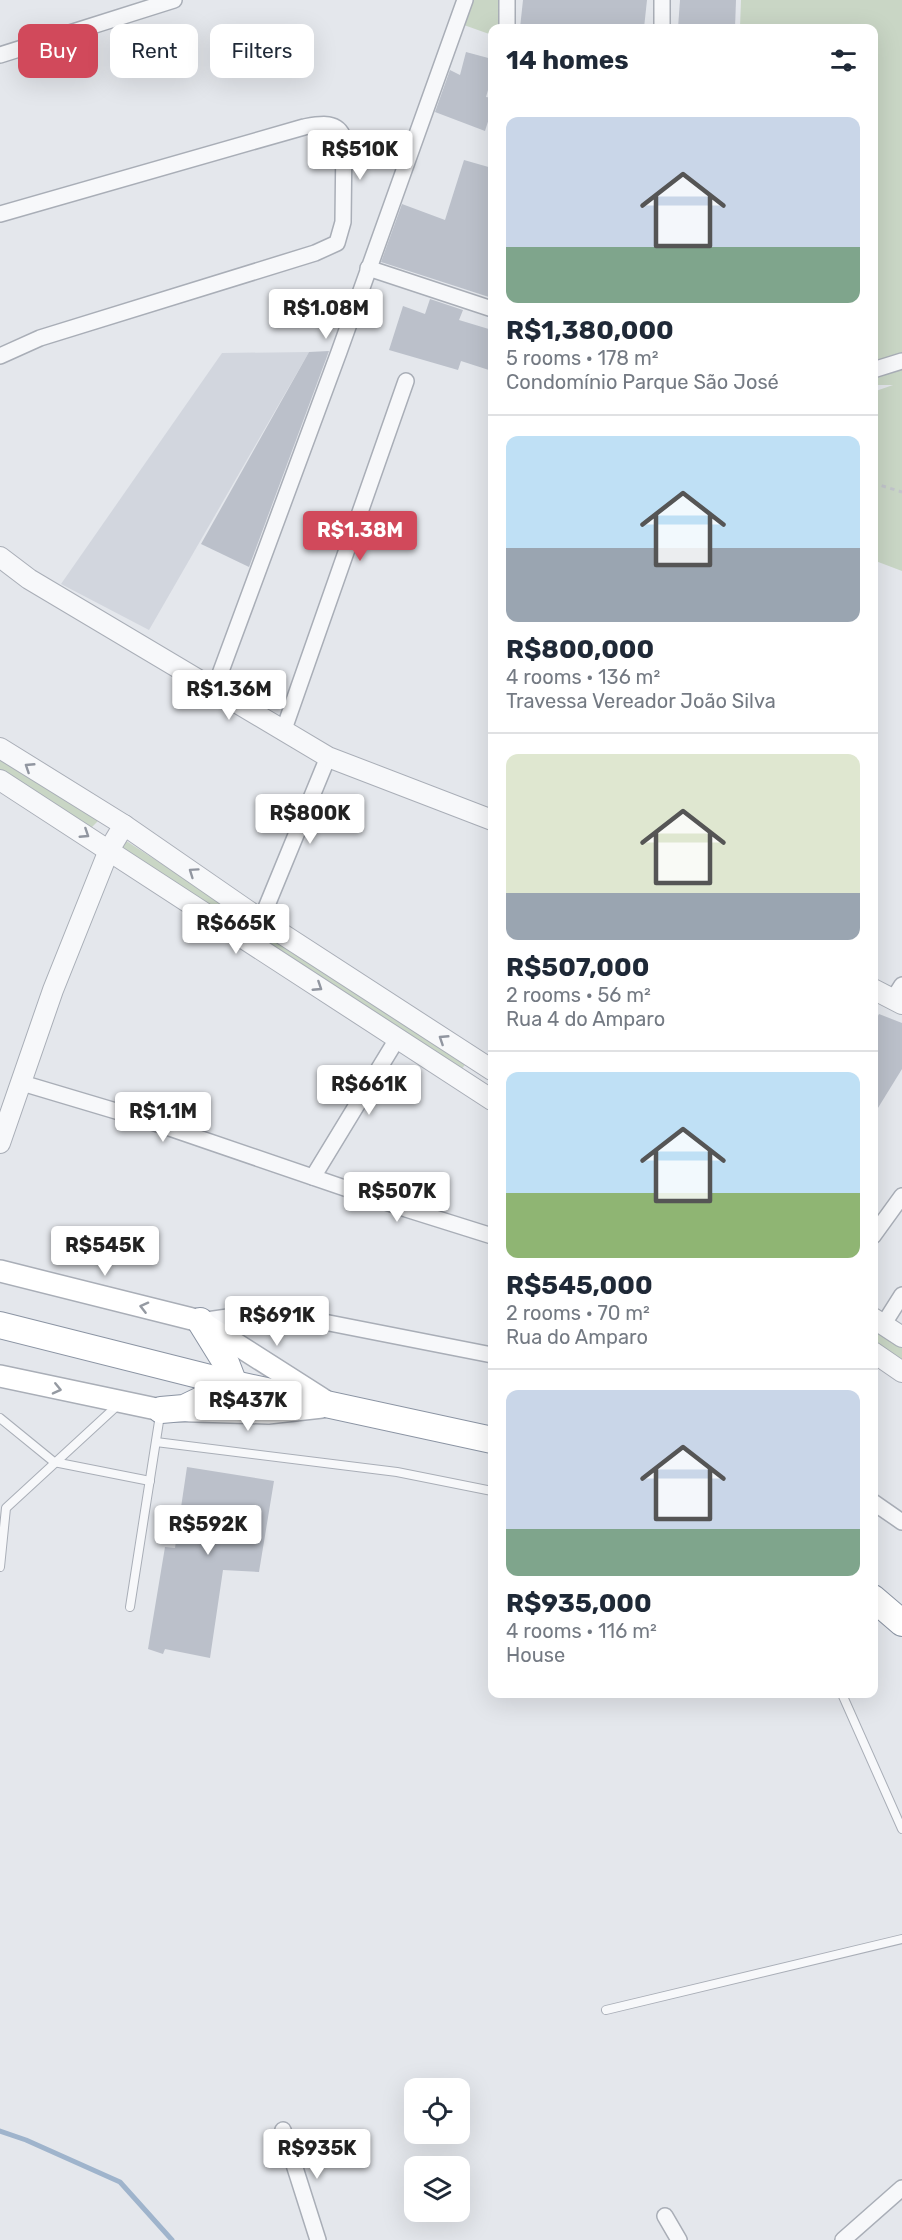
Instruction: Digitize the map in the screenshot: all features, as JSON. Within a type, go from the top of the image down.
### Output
[{"type":"highway","points":[[200,1322],[226,1364],[234,1384]]},
{"type":"highway","points":[[0,1325],[234,1384],[488,1439]]},
{"type":"highway","points":[[161,1410],[184,1408],[234,1384]]},
{"type":"highway","points":[[878,1602],[902,1623]]},
{"type":"main road","points":[[0,1270],[200,1322],[332,1406]]},
{"type":"main road","points":[[0,1376],[161,1410],[268,1413],[332,1406]]},
{"type":"street","points":[[0,55],[126,7],[174,0]]},
{"type":"street","points":[[214,690],[465,0]]},
{"type":"street","points":[[507,0],[507,24]]},
{"type":"street","points":[[662,0],[662,24]]},
{"type":"street","points":[[0,214],[321,123],[334,125],[341,131],[344,139],[343,222],[337,243],[315,253],[40,338],[0,356]]},
{"type":"street","points":[[368,268],[488,308]]},
{"type":"street","points":[[878,368],[902,361]]},
{"type":"street","points":[[284,732],[406,381]]},
{"type":"street","points":[[0,557],[29,579],[328,757],[488,818]]},
{"type":"street","points":[[0,748],[124,825],[267,924],[488,1067]]},
{"type":"street","points":[[260,949],[328,757]]},
{"type":"street","points":[[0,780],[488,1097]]},
{"type":"street","points":[[0,1143],[53,990],[109,850],[124,825]]},
{"type":"street","points":[[878,990],[899,996]]},
{"type":"street","points":[[313,1177],[397,1039]]},
{"type":"street","points":[[454,1076],[467,1054]]},
{"type":"street","points":[[22,1083],[146,1120],[488,1235]]},
{"type":"street","points":[[878,1229],[902,1196]]},
{"type":"street","points":[[902,1295],[878,1321],[902,1337]]},
{"type":"street","points":[[200,1322],[268,1311],[488,1354]]},
{"type":"street","points":[[878,1355],[902,1372]]},
{"type":"street","points":[[878,1505],[902,1522]]},
{"type":"street","points":[[284,2130],[318,2240]]},
{"type":"street","points":[[843,2240],[902,2187]]},
{"type":"street","points":[[665,2216],[679,2240]]},
{"type":"lane","points":[[0,1567],[3,1508],[120,1403]]},
{"type":"lane","points":[[130,1607],[161,1410]]},
{"type":"lane","points":[[0,1418],[54,1462],[150,1481]]},
{"type":"lane","points":[[156,1442],[397,1472],[488,1490]]},
{"type":"lane","points":[[844,1698],[902,1829]]},
{"type":"lane","points":[[606,2010],[902,1939]]},
{"type":"path","points":[[878,485],[902,492]]},
{"type":"shaded area","points":[[309,352],[149,630],[61,584],[222,353]]},
{"type":"green space","points":[[471,0],[501,0],[501,24],[488,24],[488,34],[461,24]]},
{"type":"green space","points":[[741,0],[902,0],[902,571],[878,562],[878,390],[893,385],[878,385],[878,24],[740,24]]},
{"type":"green space","points":[[0,756],[98,821],[86,833],[0,777]]},
{"type":"green space","points":[[114,833],[467,1062],[455,1078],[103,845]]},
{"type":"green space","points":[[878,1332],[902,1348],[902,1367],[878,1352]]},
{"type":"building","points":[[523,0],[647,0],[644,24],[520,24]]},
{"type":"building","points":[[680,0],[736,0],[735,24],[678,24]]},
{"type":"building","points":[[466,52],[488,58],[486,97],[488,97],[488,122],[485,131],[435,112],[450,70],[460,75]]},
{"type":"building","points":[[464,160],[488,167],[488,297],[381,262],[402,204],[445,220]]},
{"type":"building","points":[[430,299],[463,310],[459,320],[488,329],[488,370],[461,361],[458,370],[389,350],[403,306],[425,314]]},
{"type":"building","points":[[329,351],[249,567],[201,544],[309,352]]},
{"type":"building","points":[[879,1014],[902,1023],[902,1069],[878,1108]]},
{"type":"building","points":[[187,1467],[274,1481],[259,1572],[223,1570],[210,1658],[165,1649],[163,1654],[148,1649],[165,1547],[175,1548]]},
{"type":"waterway","points":[[0,2131],[26,2140],[120,2182],[172,2240]]}]
